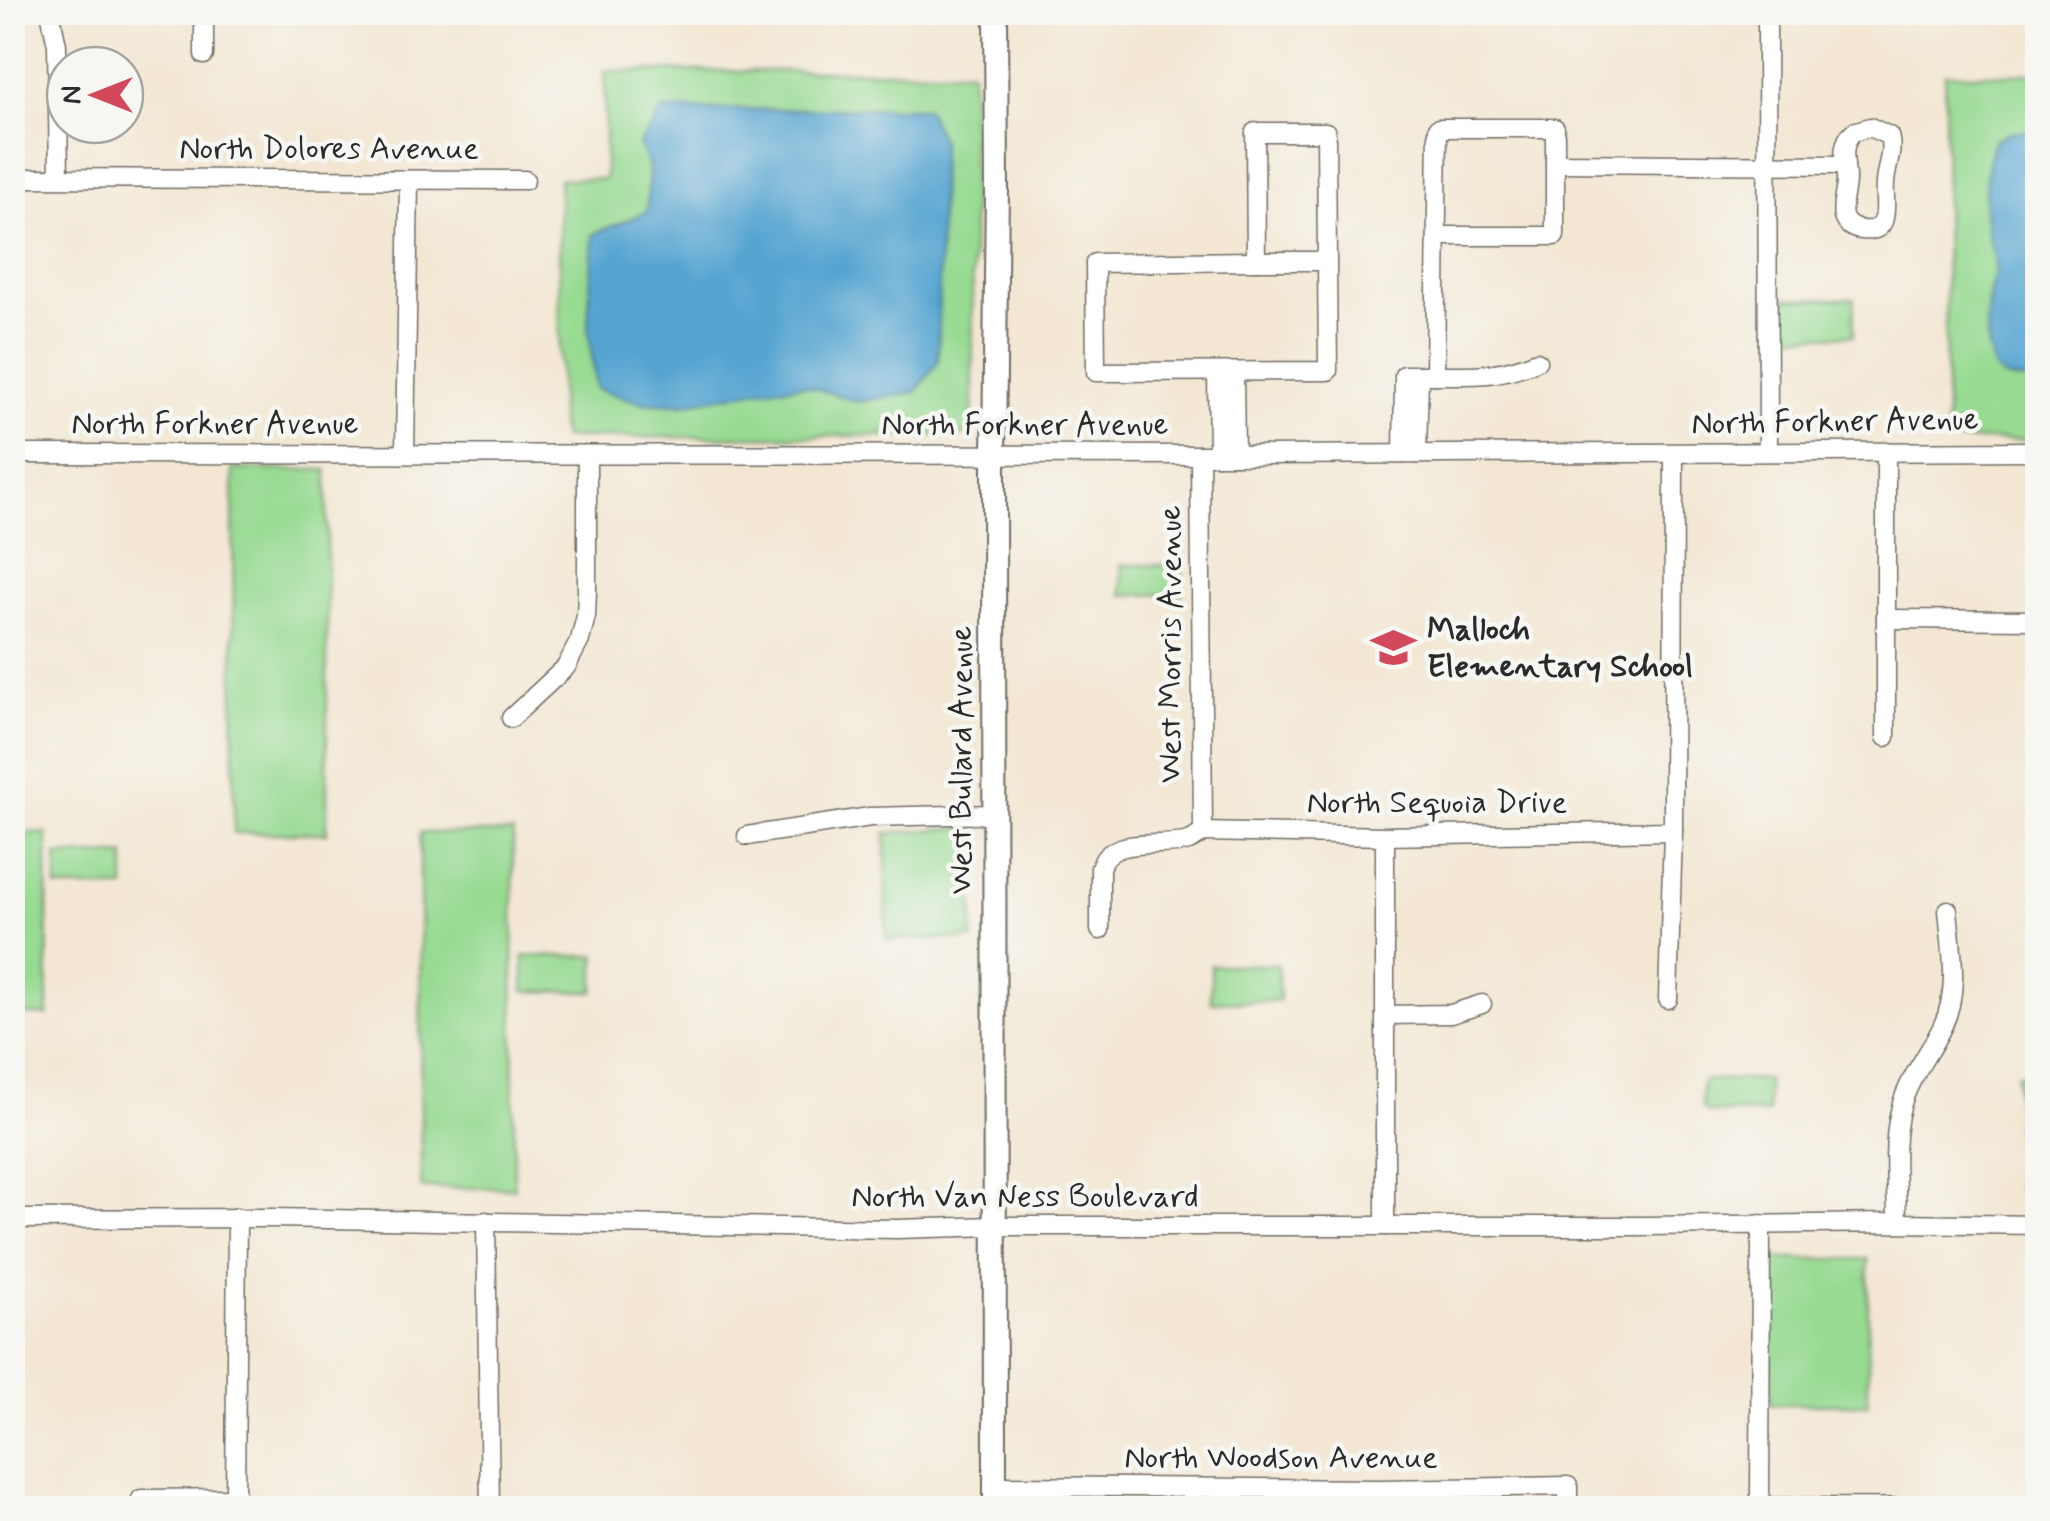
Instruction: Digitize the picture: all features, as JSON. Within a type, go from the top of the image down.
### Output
[{"type":"main road","name":"West Bullard Avenue","points":[[995,1497],[996,12]]},
{"type":"street","points":[[50,12],[57,44],[58,176]]},
{"type":"street","points":[[204,12],[204,55]]},
{"type":"street","points":[[1767,12],[1768,452]]},
{"type":"street","points":[[1410,454],[1437,236],[1438,128],[1555,128],[1555,236],[1437,236]]},
{"type":"street","points":[[1870,128],[1889,136],[1892,147],[1884,182],[1887,212],[1876,228],[1855,229],[1844,218],[1845,166],[1844,144],[1853,132],[1870,128]]},
{"type":"street","points":[[1256,261],[1255,132],[1326,132],[1328,371],[1096,372],[1095,263],[1327,261]]},
{"type":"street","points":[[1555,163],[1845,166]]},
{"type":"street","name":"North Dolores Avenue","points":[[12,178],[525,180]]},
{"type":"street","points":[[405,453],[409,180]]},
{"type":"street","points":[[1419,375],[1498,375],[1537,361]]},
{"type":"street","name":"West Morris Avenue","points":[[1202,832],[1218,455],[1226,372]]},
{"type":"street","name":"North Forkner Avenue","points":[[12,454],[1218,455],[2038,450]]},
{"type":"street","points":[[1886,451],[1886,737]]},
{"type":"street","points":[[1668,999],[1673,830],[1674,454]]},
{"type":"street","points":[[512,718],[566,667],[580,640],[587,591],[587,455]]},
{"type":"street","points":[[1886,619],[2038,620]]},
{"type":"street","points":[[748,836],[870,817],[994,814]]},
{"type":"street","name":"North Sequoia Drive","points":[[1100,930],[1100,868],[1108,853],[1192,840],[1202,832],[1385,836],[1673,830]]},
{"type":"street","points":[[1385,836],[1385,1226]]},
{"type":"street","points":[[1897,1223],[1900,1109],[1945,1022],[1954,982],[1948,910]]},
{"type":"street","points":[[1384,1014],[1451,1014],[1482,1004]]},
{"type":"street","points":[[141,1498],[235,1503],[236,1218]]},
{"type":"street","name":"North Van Ness Boulevard","points":[[12,1219],[236,1218],[897,1228],[2038,1225]]},
{"type":"street","points":[[486,1221],[490,1508]]},
{"type":"street","points":[[1762,1224],[1760,1508],[2038,1508]]},
{"type":"street","name":"North Woodson Avenue","points":[[995,1497],[1191,1488],[1380,1499],[1568,1486],[1568,1508]]},
{"type":"street","points":[[1191,1488],[1191,1508]]},
{"type":"green space","points":[[605,71],[972,71],[973,427],[965,435],[563,438],[559,179],[605,179]]},
{"type":"green space","points":[[1945,74],[2037,74],[2037,440],[1946,440]]},
{"type":"green space","points":[[1785,299],[1854,299],[1853,336],[1785,335]]},
{"type":"green space","points":[[233,469],[327,470],[327,833],[234,833]]},
{"type":"green space","points":[[1121,565],[1182,565],[1182,594],[1122,595]]},
{"type":"green space","points":[[970,827],[973,939],[886,939],[886,833]]},
{"type":"green space","points":[[13,833],[47,833],[48,1015],[13,1015]]},
{"type":"green space","points":[[420,833],[513,833],[514,1188],[421,1188]]},
{"type":"green space","points":[[57,855],[125,855],[125,888],[57,888]]},
{"type":"green space","points":[[524,956],[596,956],[594,992],[524,991]]},
{"type":"green space","points":[[1211,965],[1278,965],[1279,1001],[1211,1002]]},
{"type":"green space","points":[[2017,1074],[2037,1074],[2037,1189],[2018,1189]]},
{"type":"green space","points":[[1767,1079],[1768,1113],[1708,1112],[1702,1107],[1702,1084],[1706,1080]]},
{"type":"green space","points":[[1770,1259],[1868,1259],[1868,1404],[1770,1404]]},
{"type":"water","points":[[926,108],[941,139],[938,362],[916,392],[859,402],[805,385],[683,404],[643,403],[596,389],[588,326],[593,234],[647,212],[649,167],[639,145],[663,110]]},
{"type":"water","points":[[2038,129],[2037,380],[2014,380],[1995,369],[1987,341],[1987,311],[1995,264],[1987,231],[1985,184],[1995,139],[2010,132]]},
{"type":"place","name":"Malloch Elementary School","points":[[1394,648]]}]
